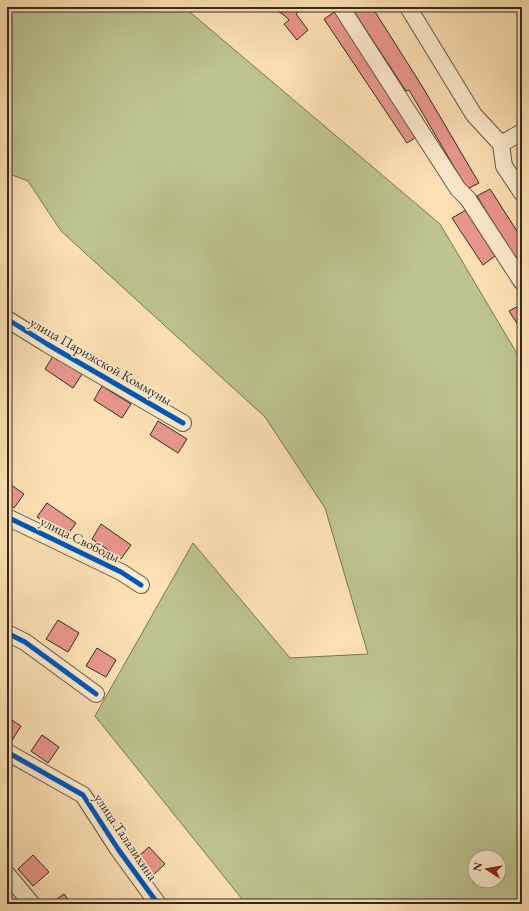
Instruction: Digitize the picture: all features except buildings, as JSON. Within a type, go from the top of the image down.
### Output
[{"type":"street","points":[[341,7],[458,189],[468,198],[522,282]]},
{"type":"street","points":[[408,7],[474,115],[501,144],[504,166],[522,193]]},
{"type":"street","points":[[501,144],[522,132]]},
{"type":"street","name":"улица Парижской Коммуны","points":[[7,319],[47,344],[184,423]]},
{"type":"street","name":"улица Свободы","points":[[7,517],[121,572],[141,585]]},
{"type":"street","points":[[7,633],[25,642],[96,694]]},
{"type":"street","name":"улица Талалихина","points":[[7,752],[83,795],[118,849],[158,904]]},
{"type":"street","points":[[7,874],[32,904]]},
{"type":"green space","points":[[7,7],[184,7],[440,224],[522,362],[522,904],[246,904],[95,716],[193,543],[290,658],[368,654],[325,508],[265,417],[61,231],[28,181],[7,173]]},
{"type":"cycle path","points":[[7,319],[183,423]]},
{"type":"cycle path","points":[[7,517],[121,572],[141,585]]},
{"type":"cycle path","points":[[7,633],[25,642],[96,694]]},
{"type":"cycle path","points":[[7,752],[83,795],[118,849],[158,904]]}]
